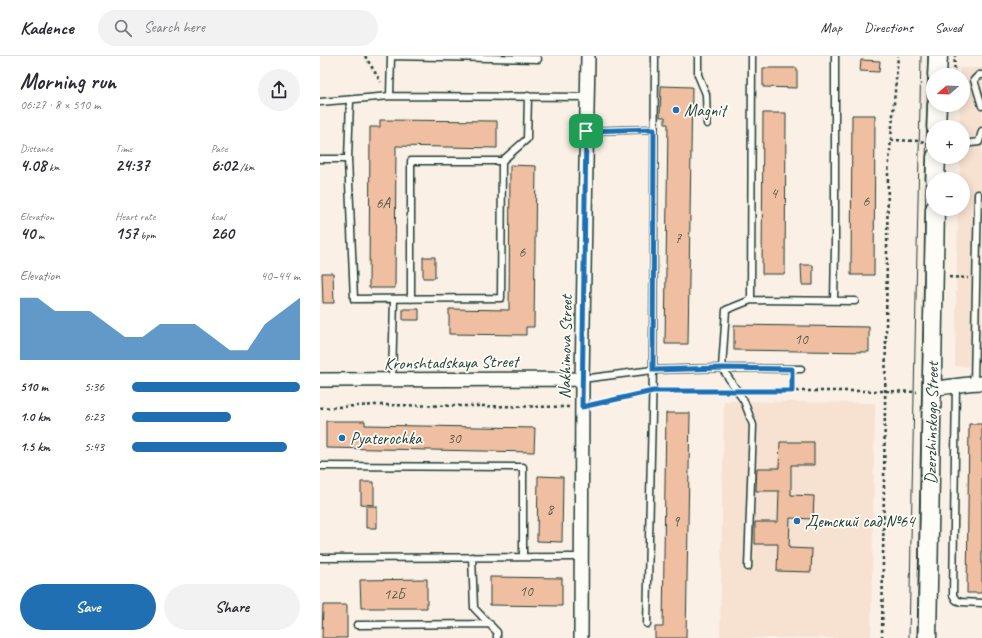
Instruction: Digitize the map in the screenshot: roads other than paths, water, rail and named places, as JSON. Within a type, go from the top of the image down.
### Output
[{"type":"main road","points":[[937,68],[938,56]]},
{"type":"main road","name":"Dzerzhinskogo Street","points":[[927,638],[935,216]]},
{"type":"street","name":"Nakhimova Street","points":[[581,638],[582,379],[588,56]]},
{"type":"street","name":"Kronshtadskaya Street","points":[[320,380],[392,381],[582,379]]},
{"type":"street","points":[[931,393],[956,385],[978,383]]},
{"type":"lane","points":[[390,96],[391,56],[538,59]]},
{"type":"lane","points":[[647,624],[653,391],[655,56]]},
{"type":"lane","points":[[698,56],[698,75],[706,94],[707,124]]},
{"type":"lane","points":[[751,300],[752,56]]},
{"type":"lane","points":[[834,301],[835,56]]},
{"type":"lane","points":[[982,75],[979,75],[974,80],[982,106]]},
{"type":"lane","points":[[320,102],[390,96],[587,97]]},
{"type":"lane","points":[[411,299],[411,161],[502,161],[527,139],[528,96]]},
{"type":"lane","points":[[350,100],[348,159],[354,299],[501,298],[502,161]]},
{"type":"lane","points":[[586,131],[654,129]]},
{"type":"lane","points":[[970,143],[979,142],[982,131]]},
{"type":"lane","points":[[320,159],[348,159]]},
{"type":"lane","points":[[978,194],[976,278],[978,383]]},
{"type":"lane","points":[[392,381],[394,299]]},
{"type":"lane","points":[[748,567],[753,425],[744,401],[722,368],[726,310],[751,300],[855,301]]},
{"type":"lane","points":[[582,379],[653,370],[722,368],[802,369]]},
{"type":"lane","points":[[956,385],[953,595],[956,600],[961,602],[982,603]]},
{"type":"lane","points":[[320,466],[523,467],[523,556]]},
{"type":"lane","points":[[320,558],[523,556],[582,557]]},
{"type":"lane","points":[[472,557],[474,608],[497,632],[497,638]]},
{"type":"lane","points":[[357,625],[490,624]]},
{"type":"tram line","points":[[909,638],[921,56]]},
{"type":"tram line","points":[[918,638],[928,56]]},
{"type":"place","name":"Magnit","points":[[676,110]]},
{"type":"place","name":"Pyaterochka","points":[[342,438]]},
{"type":"place","name":"Детский сад №64","points":[[797,521]]}]
